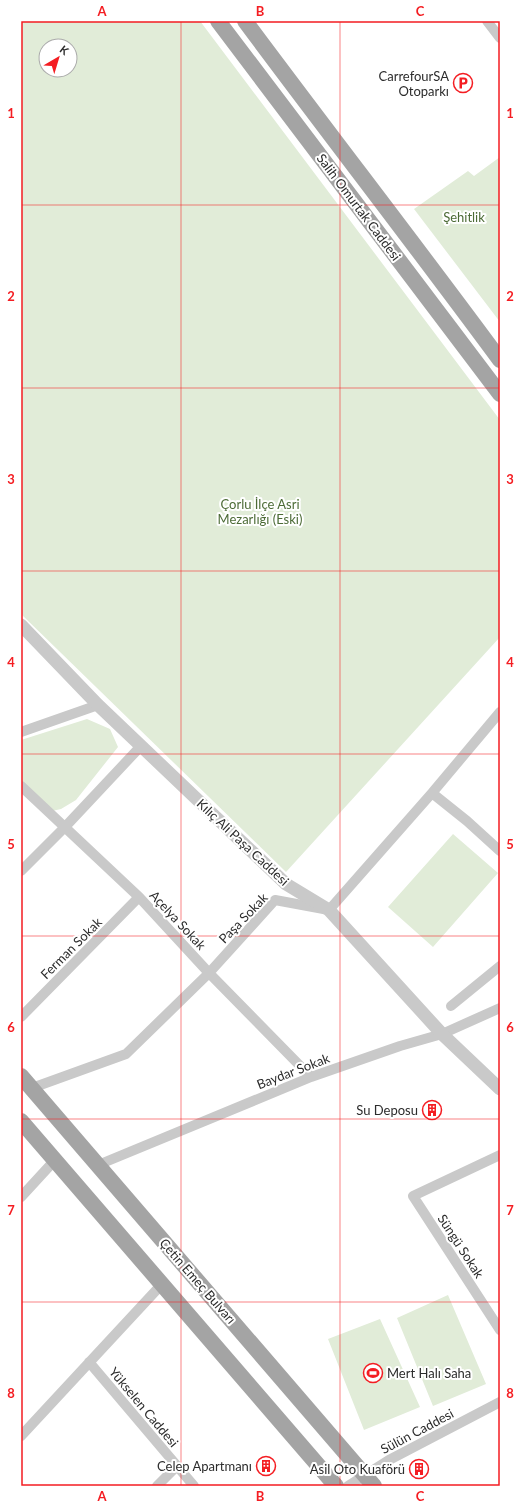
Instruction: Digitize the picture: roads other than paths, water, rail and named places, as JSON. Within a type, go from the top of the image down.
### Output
[{"type":"main road","name":"Salih Omurtak Caddesi","points":[[218,21],[500,394]]},
{"type":"main road","name":"Salih Omurtak Caddesi","points":[[245,21],[500,360]]},
{"type":"main road","name":"Çetin Emeç Bulvarı","points":[[21,1076],[369,1480]]},
{"type":"main road","points":[[21,1122],[336,1486]]},
{"type":"street","points":[[487,21],[500,38]]},
{"type":"street","name":"Kılıç Ali Paşa Caddesi","points":[[21,625],[98,705],[286,884],[329,910],[442,1034],[500,1089]]},
{"type":"street","points":[[21,732],[98,705]]},
{"type":"street","points":[[329,910],[432,793],[500,712]]},
{"type":"street","points":[[21,871],[65,827],[141,746]]},
{"type":"street","name":"Açelya Sokak","points":[[21,786],[139,897],[209,973],[310,1077]]},
{"type":"street","points":[[432,793],[467,820],[500,851]]},
{"type":"street","name":"Ferman Sokak","points":[[21,1017],[139,897]]},
{"type":"street","name":"Paşa Sokak","points":[[32,1088],[126,1054],[209,973],[275,900],[329,910]]},
{"type":"street","points":[[451,1006],[500,966]]},
{"type":"street","name":"Baydar Sokak","points":[[98,1165],[310,1077],[400,1046],[442,1034],[500,1008]]},
{"type":"street","name":"Süngü Sokak","points":[[500,1155],[413,1196],[500,1330]]},
{"type":"street","points":[[21,1197],[55,1160]]},
{"type":"street","points":[[21,1436],[162,1284]]},
{"type":"street","name":"Yükselen Caddesi","points":[[89,1362],[194,1486]]},
{"type":"street","name":"Sülün Caddesi","points":[[348,1486],[369,1480],[389,1460],[500,1402]]},
{"type":"street","points":[[157,1486],[177,1466]]},
{"type":"place","name":"CarrefourSA Otoparkı","points":[[463,83]]},
{"type":"place","name":"Su Deposu","points":[[432,1110]]},
{"type":"place","name":"Mert Halı Saha","points":[[373,1373]]},
{"type":"place","name":"Celep Apartmanı","points":[[266,1466]]},
{"type":"place","name":"Asil Oto Kuaförü","points":[[419,1469]]},
{"type":"park label","name":"Şehitlik","points":[[464,217]]},
{"type":"park label","name":"Çorlu İlçe Asri Mezarlığı (Eski)","points":[[260,512]]}]
